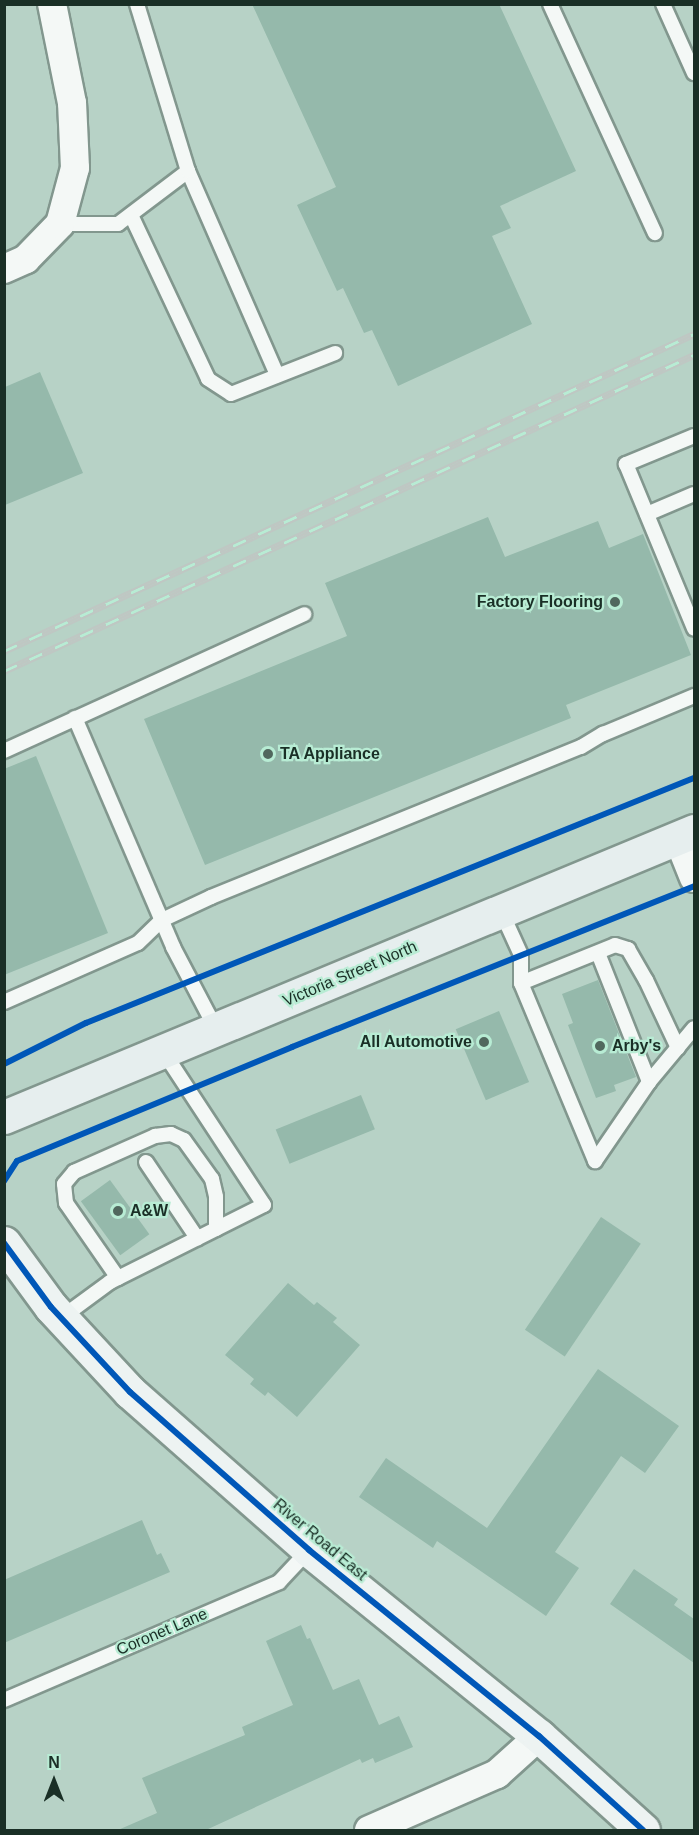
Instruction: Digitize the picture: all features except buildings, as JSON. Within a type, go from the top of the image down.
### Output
[{"type":"main road","name":"Victoria Street North","points":[[4,1117],[686,834]]},
{"type":"street","points":[[4,269],[26,259],[60,224],[75,168],[72,103],[52,4]]},
{"type":"street","points":[[686,834],[694,878]]},
{"type":"street","name":"River Road East","points":[[4,1244],[61,1318],[130,1392],[309,1550],[539,1736],[643,1830]]},
{"type":"street","points":[[369,1830],[497,1774],[539,1736]]},
{"type":"lane","points":[[137,4],[188,171],[277,375]]},
{"type":"lane","points":[[550,4],[655,233]]},
{"type":"lane","points":[[663,4],[694,73]]},
{"type":"lane","points":[[60,224],[118,224],[188,171]]},
{"type":"lane","points":[[131,215],[208,379],[231,394],[335,353]]},
{"type":"lane","points":[[694,436],[626,464],[694,628]]},
{"type":"lane","points":[[647,514],[694,494]]},
{"type":"lane","points":[[4,751],[304,614]]},
{"type":"lane","points":[[4,1002],[138,943],[162,920],[211,897],[582,747],[603,734],[694,696]]},
{"type":"lane","points":[[75,718],[162,920],[216,1029]]},
{"type":"lane","points":[[501,911],[521,955],[521,983],[595,1161],[649,1082],[694,1028]]},
{"type":"lane","points":[[521,983],[615,945],[628,949],[646,980],[678,1048]]},
{"type":"lane","points":[[598,953],[649,1082]]},
{"type":"lane","points":[[61,1318],[118,1278],[264,1205],[163,1051]]},
{"type":"lane","points":[[118,1278],[66,1203],[64,1184],[74,1172],[155,1136],[171,1134],[184,1140],[212,1179],[216,1197],[216,1229]]},
{"type":"lane","points":[[146,1162],[197,1238]]},
{"type":"lane","name":"Coronet Lane","points":[[4,1700],[279,1582],[309,1550]]},
{"type":"railway","points":[[4,651],[694,334]]},
{"type":"railway","points":[[4,671],[694,355]]},
{"type":"cycle path","points":[[4,1064],[86,1023],[694,778]]},
{"type":"cycle path","points":[[4,1181],[17,1161],[292,1047],[694,886]]},
{"type":"cycle path","points":[[4,1243],[51,1307],[130,1392],[309,1550],[539,1736],[643,1830]]},
{"type":"place","name":"Factory Flooring","points":[[615,602]]},
{"type":"place","name":"TA Appliance","points":[[268,754]]},
{"type":"place","name":"All Automotive","points":[[484,1042]]},
{"type":"place","name":"Arby's","points":[[600,1046]]},
{"type":"place","name":"A&W","points":[[118,1211]]}]
